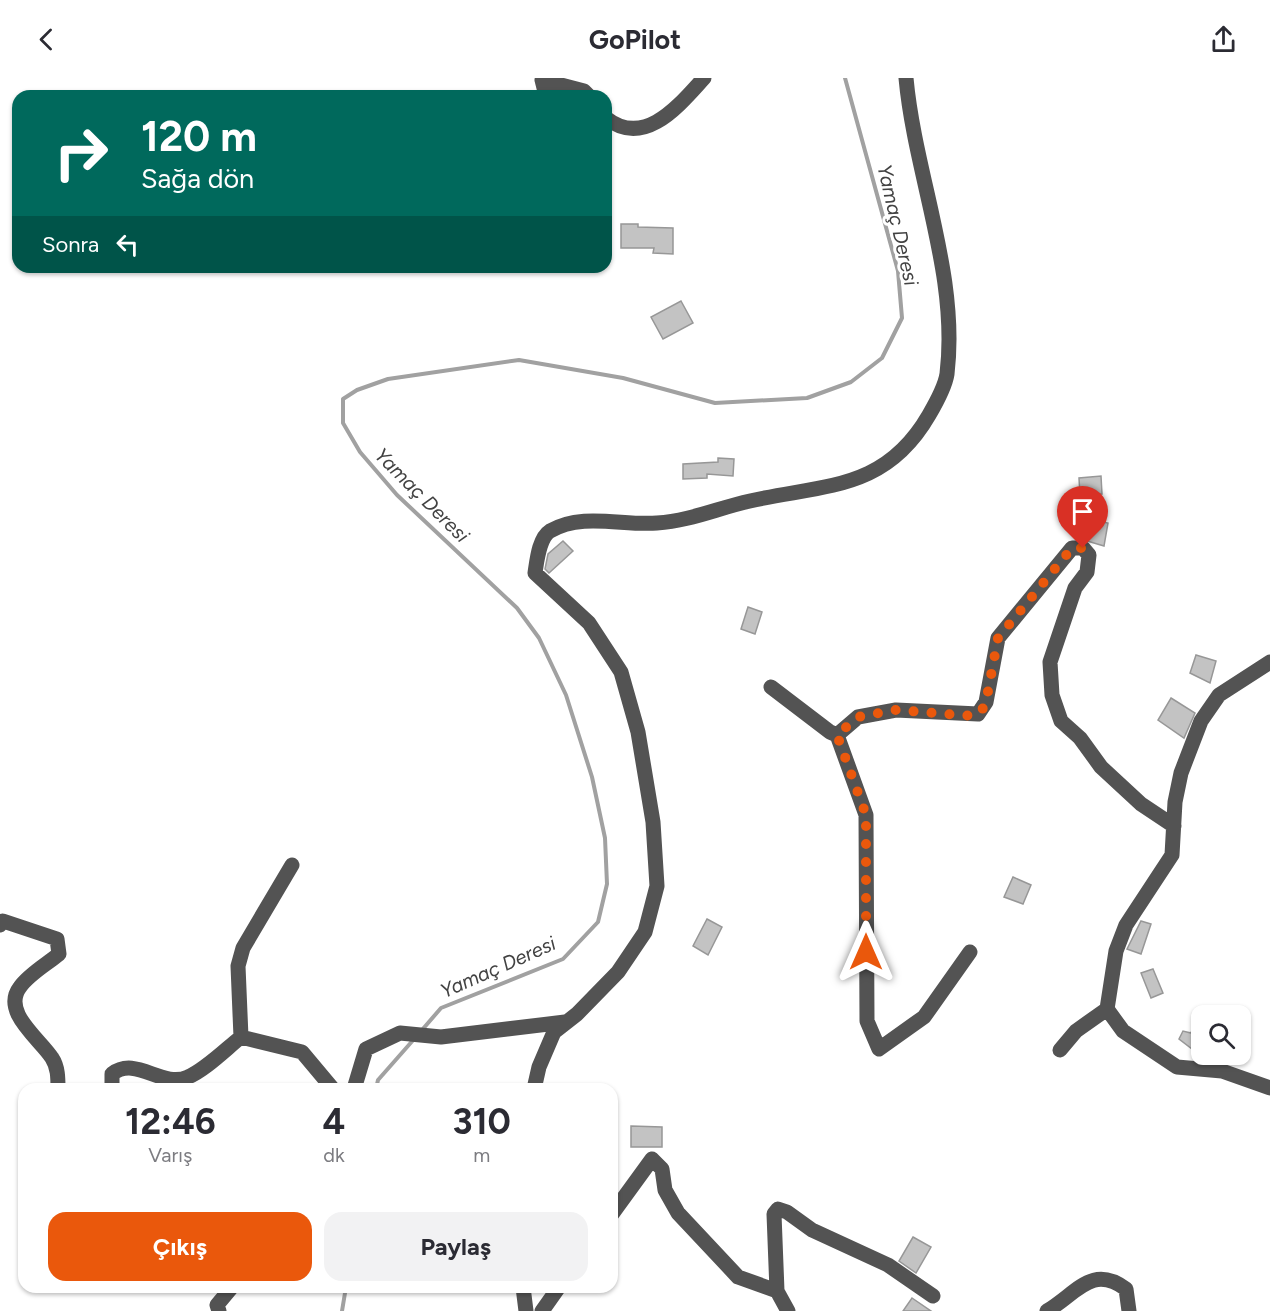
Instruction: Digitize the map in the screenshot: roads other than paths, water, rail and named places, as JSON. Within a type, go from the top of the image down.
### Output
[{"type":"street","points":[[612,120],[630,127],[646,126],[662,121],[704,78]]},
{"type":"street","points":[[535,1083],[539,1067],[554,1032],[618,972],[645,932],[657,886],[653,822],[638,732],[621,672],[589,623],[535,573],[539,549],[548,532],[567,524],[600,521],[656,523],[703,515],[730,505],[758,499],[818,491],[855,479],[885,465],[914,441],[947,376],[949,335],[942,272],[906,78]]},
{"type":"street","points":[[544,90],[542,80],[580,90]]},
{"type":"street","points":[[837,735],[858,717],[896,710],[973,716],[978,714],[986,702],[998,638],[1072,548],[1083,548],[1089,555],[1087,572],[1074,588],[1050,662],[1055,703],[1061,721],[1080,738],[1101,767],[1141,804],[1173,826]]},
{"type":"street","points":[[1060,1050],[1076,1031],[1107,1009],[1116,951],[1126,925],[1172,855],[1174,802],[1181,773],[1201,721],[1219,695],[1270,662]]},
{"type":"street","points":[[771,687],[837,735],[866,815],[867,1021],[879,1049],[924,1017],[970,952]]},
{"type":"street","points":[[241,1037],[238,966],[243,948],[292,865]]},
{"type":"street","points":[[0,925],[3,921],[57,939],[59,954],[21,985],[16,992],[15,1006],[24,1025],[53,1058],[58,1071],[58,1083]]},
{"type":"street","points":[[1107,1009],[1123,1030],[1177,1067],[1222,1071],[1270,1088]]},
{"type":"street","points":[[356,1083],[366,1049],[400,1034],[441,1037],[567,1022]]},
{"type":"street","points":[[112,1083],[112,1074],[119,1068],[132,1067],[166,1079],[188,1078],[241,1037]]},
{"type":"street","points":[[241,1037],[302,1052],[328,1083]]},
{"type":"street","points":[[618,1206],[652,1159],[662,1169],[665,1190],[678,1213],[700,1237],[738,1277],[777,1291]]},
{"type":"street","points":[[788,1311],[777,1291],[774,1214],[778,1209],[787,1212],[812,1230],[888,1265],[933,1296]]},
{"type":"street","points":[[1047,1311],[1089,1281],[1102,1277],[1112,1279],[1126,1289],[1129,1311]]},
{"type":"street","points":[[219,1311],[217,1305],[226,1293]]},
{"type":"street","points":[[524,1293],[526,1311]]},
{"type":"street","points":[[542,1311],[555,1293]]},
{"type":"waterway","name":"Yamaç Deresi","points":[[422,1030],[441,1008],[563,959],[598,922],[607,884],[605,838],[592,777],[566,695],[539,638],[517,608],[397,495],[360,452],[343,423],[343,399],[357,390],[388,379],[519,360],[623,378],[715,403],[807,398],[851,382],[882,358],[902,318],[898,271],[845,78]]},
{"type":"waterway","name":"Yamaç Deresi","points":[[377,1083],[415,1038]]},
{"type":"waterway","name":"Yamaç Deresi","points":[[342,1311],[345,1293]]}]
